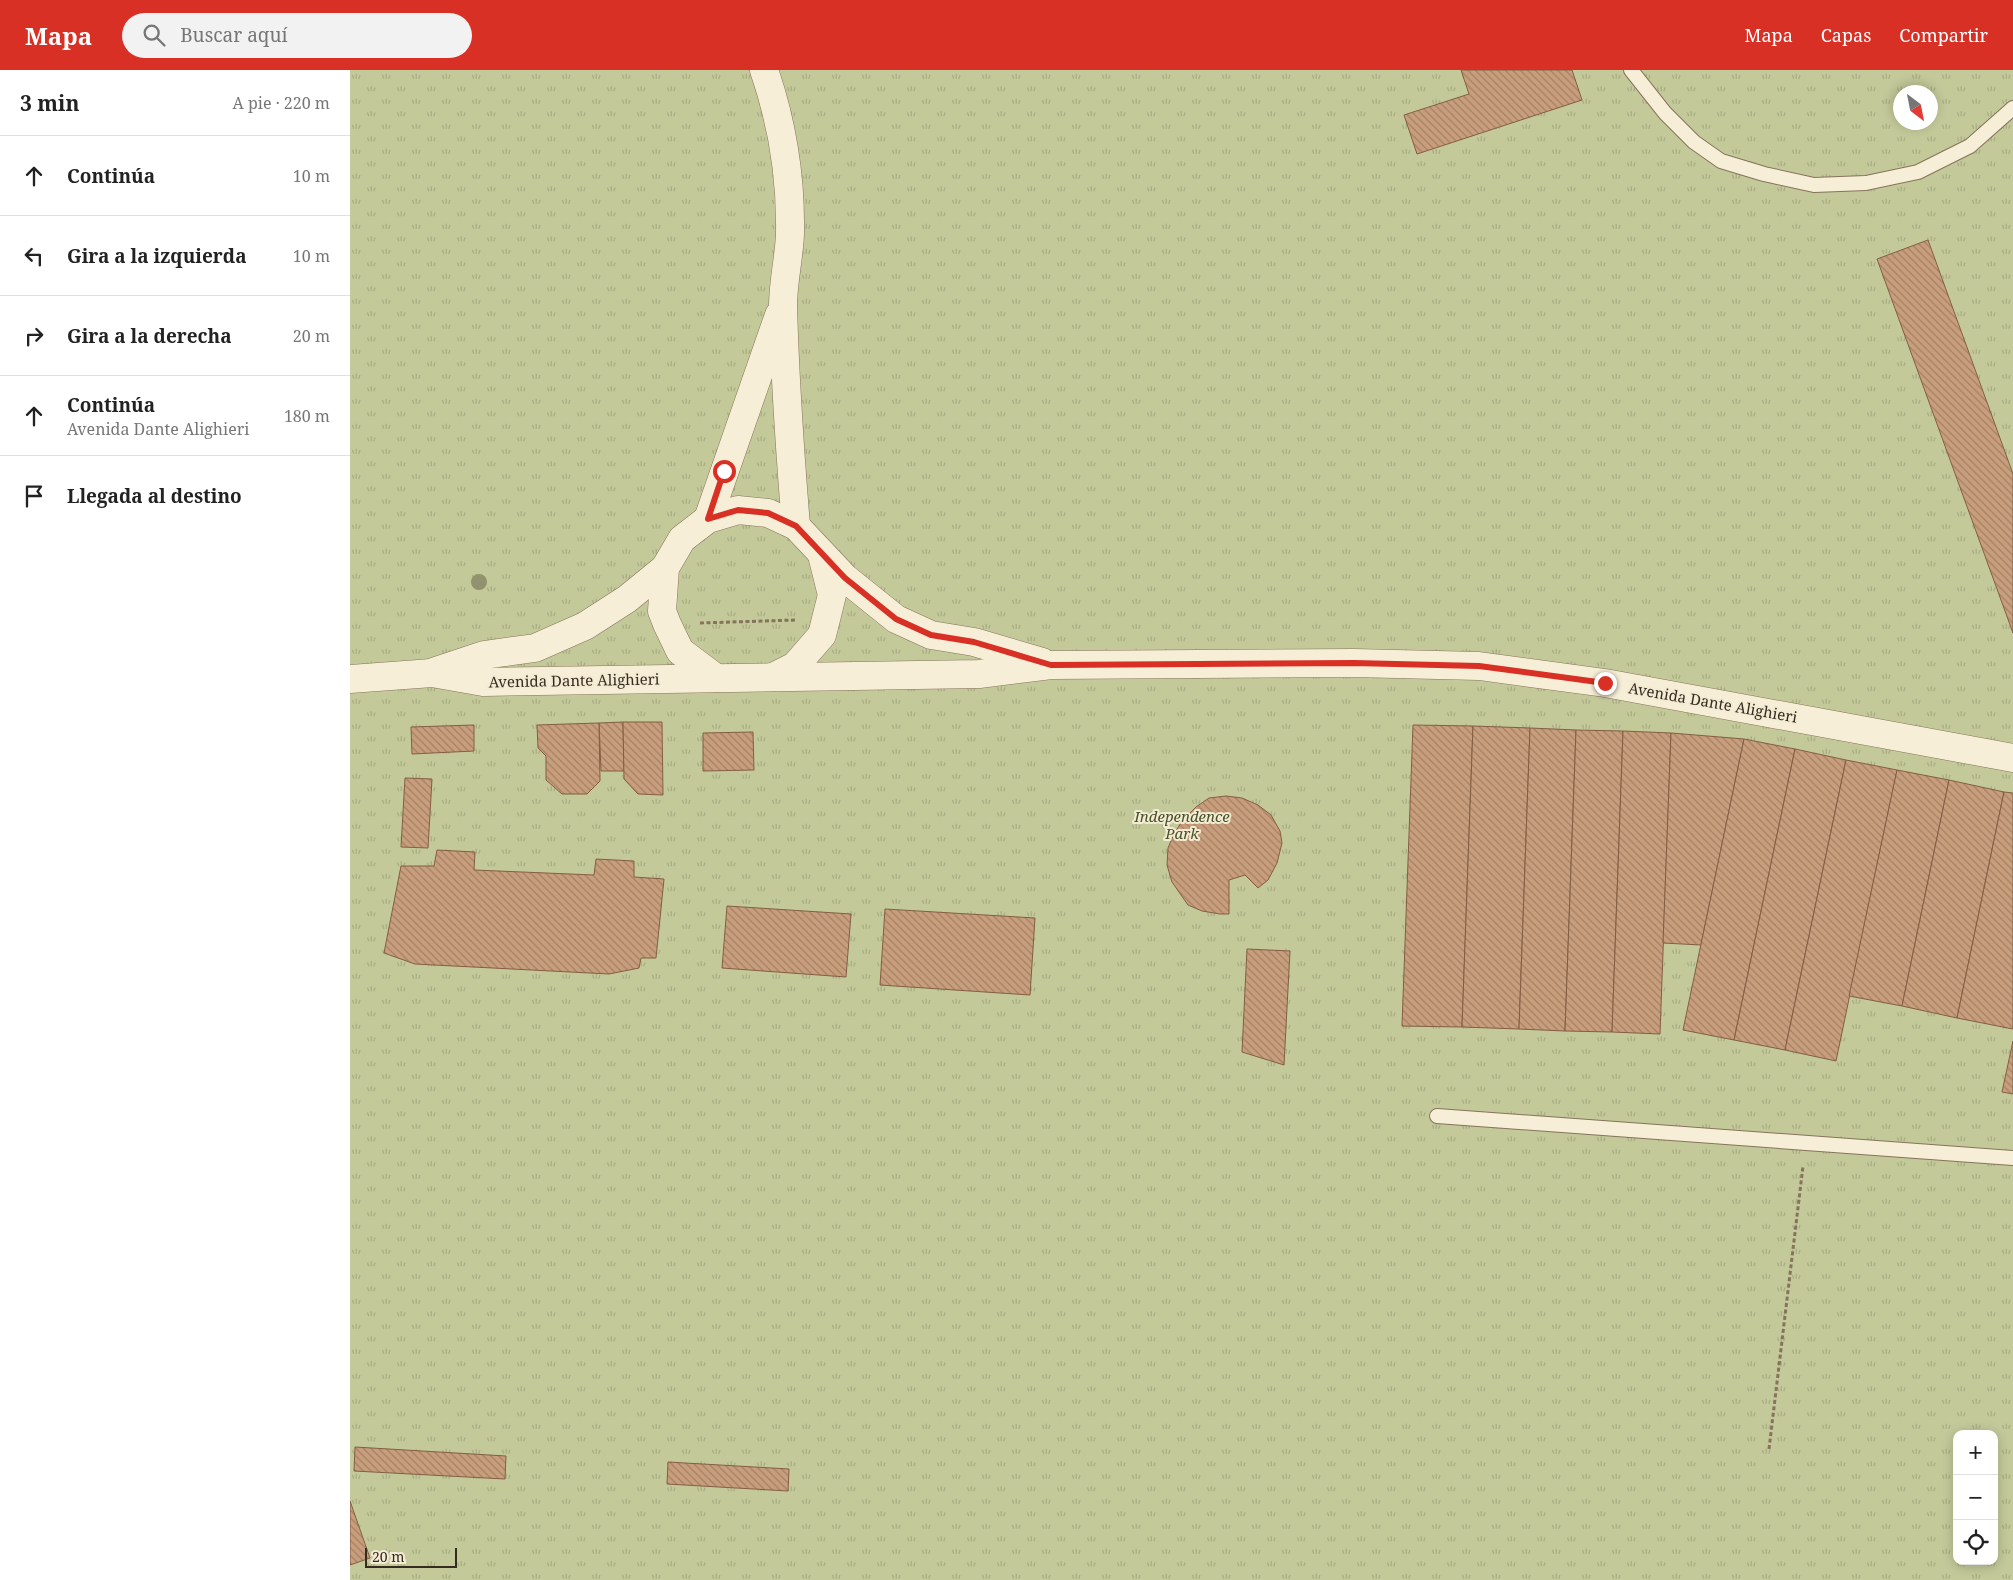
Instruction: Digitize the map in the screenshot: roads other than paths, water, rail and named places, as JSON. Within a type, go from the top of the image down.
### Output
[{"type":"street","points":[[764,70],[772,94],[788,174],[790,234],[783,304],[789,450],[796,526]]},
{"type":"street","points":[[708,519],[783,304]]},
{"type":"street","points":[[738,510],[753,511],[768,513],[796,526],[822,555],[832,595],[822,635],[795,666],[773,678],[716,678],[680,651],[667,624],[662,611],[665,568],[682,539],[708,519],[738,510]]},
{"type":"street","name":"Avenida Dante Alighieri","points":[[822,555],[869,599],[896,619],[931,635],[974,642],[1051,665]]},
{"type":"street","name":"Avenida Dante Alighieri","points":[[432,673],[484,655],[535,648],[585,626],[627,599],[665,568]]},
{"type":"street","name":"Avenida Dante Alighieri","points":[[773,678],[978,674],[1051,665],[1354,663],[1479,666],[1605,683],[2013,758]]},
{"type":"street","name":"Avenida Dante Alighieri","points":[[350,679],[432,673],[483,682],[716,678]]},
{"type":"lane","points":[[1632,70],[1665,113],[1694,142],[1721,161],[1764,174],[1814,185],[1866,182],[1918,172],[1970,146],[2013,108]]},
{"type":"lane","points":[[1437,1116],[2013,1158]]},
{"type":"park label","name":"Independence Park","points":[[1182,824]]}]
